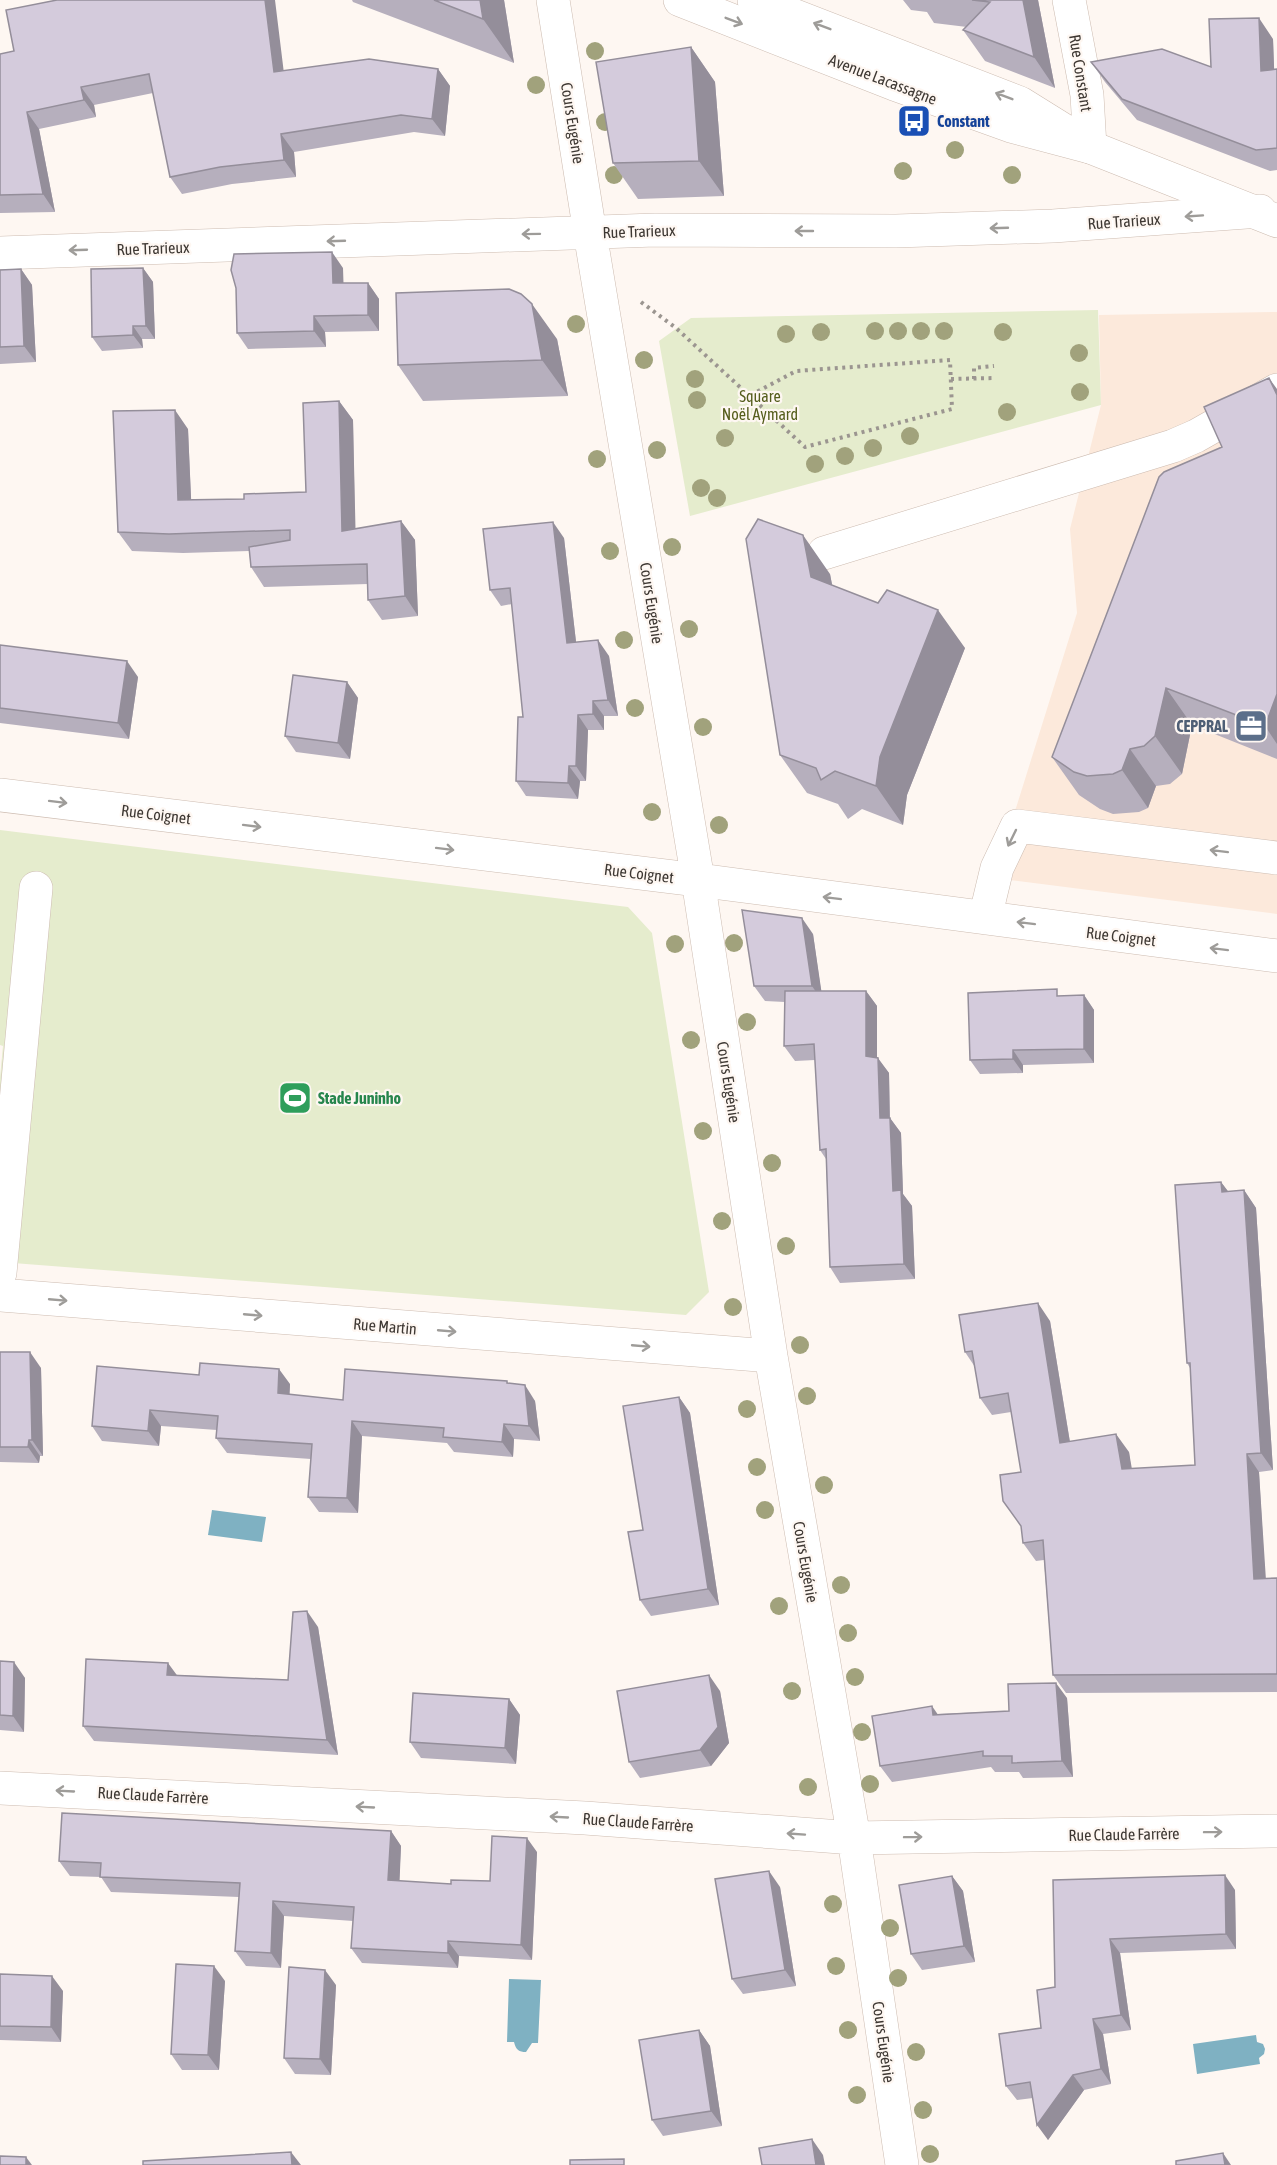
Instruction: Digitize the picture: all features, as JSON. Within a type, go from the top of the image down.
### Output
[{"type":"street","name":"Cours Eugénie","points":[[553,0],[698,880],[771,1356],[854,1838],[902,2165]]},
{"type":"street","name":"Avenue Lacassagne","points":[[680,0],[916,92],[1011,126],[1090,147],[1269,214]]},
{"type":"street","name":"Avenue Lacassagne","points":[[754,0],[1020,103],[1090,147]]},
{"type":"street","name":"Rue Constant","points":[[1069,0],[1087,95],[1090,147]]},
{"type":"street","name":"Rue Trarieux","points":[[0,253],[655,230],[896,231],[1053,226],[1269,214]]},
{"type":"street","points":[[824,553],[1173,446],[1196,436],[1277,390]]},
{"type":"street","name":"Rue Coignet","points":[[0,795],[698,880],[1277,956]]},
{"type":"street","points":[[985,918],[998,868],[1017,826],[1277,858]]},
{"type":"street","points":[[0,1273],[36,888]]},
{"type":"street","name":"Rue Martin","points":[[0,1295],[771,1356]]},
{"type":"street","name":"Rue Claude Farrère","points":[[0,1788],[585,1818],[854,1838],[1277,1831]]},
{"type":"path","points":[[636,297],[676,328],[749,396],[805,447],[952,409],[950,360],[796,370],[749,396]]},
{"type":"path","points":[[974,379],[974,368],[994,366]]},
{"type":"path","points":[[951,379],[995,378]]},
{"type":"shaded area","points":[[1277,312],[1277,914],[978,876],[1016,808],[1077,613],[1070,529],[1101,405],[1099,315]]},
{"type":"green space","name":"Square Noël Aymard","points":[[1098,310],[1101,405],[690,516],[659,341],[691,318]]},
{"type":"green space","name":"Stade Juninho","points":[[0,830],[628,907],[652,933],[709,1292],[686,1315],[0,1262],[0,1078],[3,1046],[0,1045]]},
{"type":"water","points":[[212,1510],[266,1517],[262,1542],[208,1535]]},
{"type":"water","points":[[509,1979],[541,1980],[538,2043],[532,2043],[526,2052],[518,2050],[514,2042],[507,2042]]},
{"type":"water","points":[[1256,2035],[1257,2042],[1263,2044],[1265,2049],[1264,2054],[1259,2058],[1260,2064],[1197,2074],[1193,2044]]},
{"type":"building","points":[[57,0],[265,0],[274,72],[369,59],[438,69],[432,119],[401,115],[281,134],[284,160],[220,167],[170,177],[149,74],[81,87],[84,100],[27,112],[43,194],[0,195],[0,54],[14,51],[6,10]]},
{"type":"building","points":[[434,0],[480,0],[483,19]]},
{"type":"building","points":[[972,0],[1023,0],[1034,57],[963,30],[990,2]]},
{"type":"building","points":[[1259,18],[1261,71],[1277,69],[1277,148],[1256,150],[1122,99],[1091,62],[1162,49],[1211,67],[1209,19]]},
{"type":"building","points":[[691,47],[699,161],[613,163],[596,62]]},
{"type":"building","points":[[332,252],[333,283],[368,283],[368,315],[314,316],[314,331],[237,333],[236,288],[231,270],[234,254]]},
{"type":"building","points":[[143,268],[146,326],[133,326],[133,335],[92,337],[91,269]]},
{"type":"building","points":[[21,269],[24,346],[0,347],[0,270]]},
{"type":"building","points":[[509,289],[521,294],[532,304],[542,360],[398,365],[396,293]]},
{"type":"building","points":[[1269,378],[1277,395],[1277,694],[1265,726],[1166,688],[1155,736],[1144,746],[1130,749],[1122,770],[1113,774],[1087,776],[1074,772],[1052,757],[1159,477],[1164,472],[1222,447],[1204,407]]},
{"type":"building","points":[[339,401],[342,531],[401,521],[405,596],[368,600],[367,564],[251,567],[249,547],[290,540],[290,530],[169,534],[118,532],[113,411],[175,410],[178,500],[244,499],[244,494],[306,492],[303,403]]},
{"type":"building","points":[[758,519],[803,535],[811,577],[878,603],[887,590],[938,610],[880,757],[876,786],[835,771],[821,780],[816,768],[780,755],[746,539]]},
{"type":"building","points":[[553,522],[567,643],[598,640],[608,700],[593,701],[593,714],[578,715],[576,766],[569,766],[568,783],[516,781],[518,717],[523,717],[510,588],[490,590],[483,529]]},
{"type":"building","points":[[0,645],[127,661],[118,723],[0,708]]},
{"type":"building","points":[[293,675],[347,682],[338,743],[285,736]]},
{"type":"building","points":[[742,910],[802,918],[812,986],[754,986]]},
{"type":"building","points":[[1057,989],[1057,996],[1084,995],[1084,1049],[1013,1050],[1013,1059],[970,1060],[968,993]]},
{"type":"building","points":[[785,991],[866,991],[866,1056],[878,1058],[880,1118],[890,1118],[893,1191],[901,1190],[904,1264],[830,1267],[826,1149],[820,1150],[814,1044],[784,1046]]},
{"type":"building","points":[[1221,1182],[1222,1192],[1244,1190],[1261,1453],[1247,1454],[1254,1579],[1277,1578],[1277,1674],[1053,1675],[1043,1540],[1023,1543],[1021,1526],[1003,1501],[1000,1475],[1021,1472],[1008,1393],[980,1398],[972,1351],[965,1352],[959,1315],[1038,1303],[1060,1443],[1116,1434],[1122,1469],[1195,1465],[1190,1363],[1187,1363],[1175,1185]]},
{"type":"building","points":[[0,1352],[30,1352],[32,1440],[29,1440],[28,1447],[0,1447]]},
{"type":"building","points":[[200,1363],[279,1369],[278,1393],[343,1400],[345,1369],[507,1381],[507,1383],[525,1385],[529,1426],[504,1424],[502,1442],[443,1437],[444,1428],[352,1421],[347,1498],[308,1497],[312,1444],[216,1438],[218,1416],[150,1410],[148,1431],[92,1426],[97,1366],[199,1375]]},
{"type":"building","points":[[679,1397],[708,1589],[640,1600],[628,1532],[643,1530],[623,1406]]},
{"type":"building","points":[[307,1611],[327,1740],[83,1726],[86,1659],[168,1663],[167,1675],[288,1680],[293,1612]]},
{"type":"building","points":[[0,1661],[14,1662],[13,1716],[0,1715]]},
{"type":"building","points":[[709,1675],[718,1727],[700,1750],[629,1762],[617,1691]]},
{"type":"building","points":[[1056,1683],[1062,1761],[1012,1763],[1012,1756],[983,1756],[983,1751],[880,1766],[872,1716],[932,1706],[933,1715],[1009,1711],[1008,1684]]},
{"type":"building","points":[[413,1693],[509,1699],[505,1748],[410,1742]]},
{"type":"building","points":[[62,1813],[391,1831],[388,1880],[451,1884],[451,1880],[490,1881],[492,1836],[527,1838],[521,1945],[448,1941],[448,1953],[351,1948],[354,1907],[273,1901],[271,1953],[235,1951],[240,1883],[100,1877],[101,1863],[59,1861]]},
{"type":"building","points":[[769,1871],[785,1970],[732,1979],[715,1879]]},
{"type":"building","points":[[1225,1875],[1226,1934],[1110,1939],[1121,2015],[1093,2019],[1101,2069],[1073,2075],[1037,2125],[1030,2082],[1006,2086],[999,2034],[1041,2028],[1037,1990],[1055,1987],[1053,1880]]},
{"type":"building","points":[[952,1876],[964,1946],[911,1954],[899,1885]]},
{"type":"building","points":[[176,1964],[214,1966],[208,2055],[171,2054]]},
{"type":"building","points":[[289,1967],[325,1970],[320,2059],[284,2058]]},
{"type":"building","points":[[0,1974],[52,1976],[51,2027],[0,2026]]},
{"type":"building","points":[[699,2030],[711,2111],[652,2120],[639,2040]]},
{"type":"building","points":[[812,2139],[816,2165],[762,2165],[759,2148]]},
{"type":"building","points":[[291,2152],[292,2165],[143,2165],[143,2161]]},
{"type":"building","points":[[1223,2153],[1225,2165],[1176,2165],[1176,2161]]},
{"type":"building","points":[[0,2156],[26,2157],[26,2165],[0,2165]]},
{"type":"building","points":[[624,2159],[624,2165],[570,2165],[570,2160]]},
{"type":"place","name":"Constant","points":[[914,121]]},
{"type":"place","name":"CEPPRAL","points":[[1251,726]]},
{"type":"place","name":"Stade Juninho","points":[[295,1098]]}]
